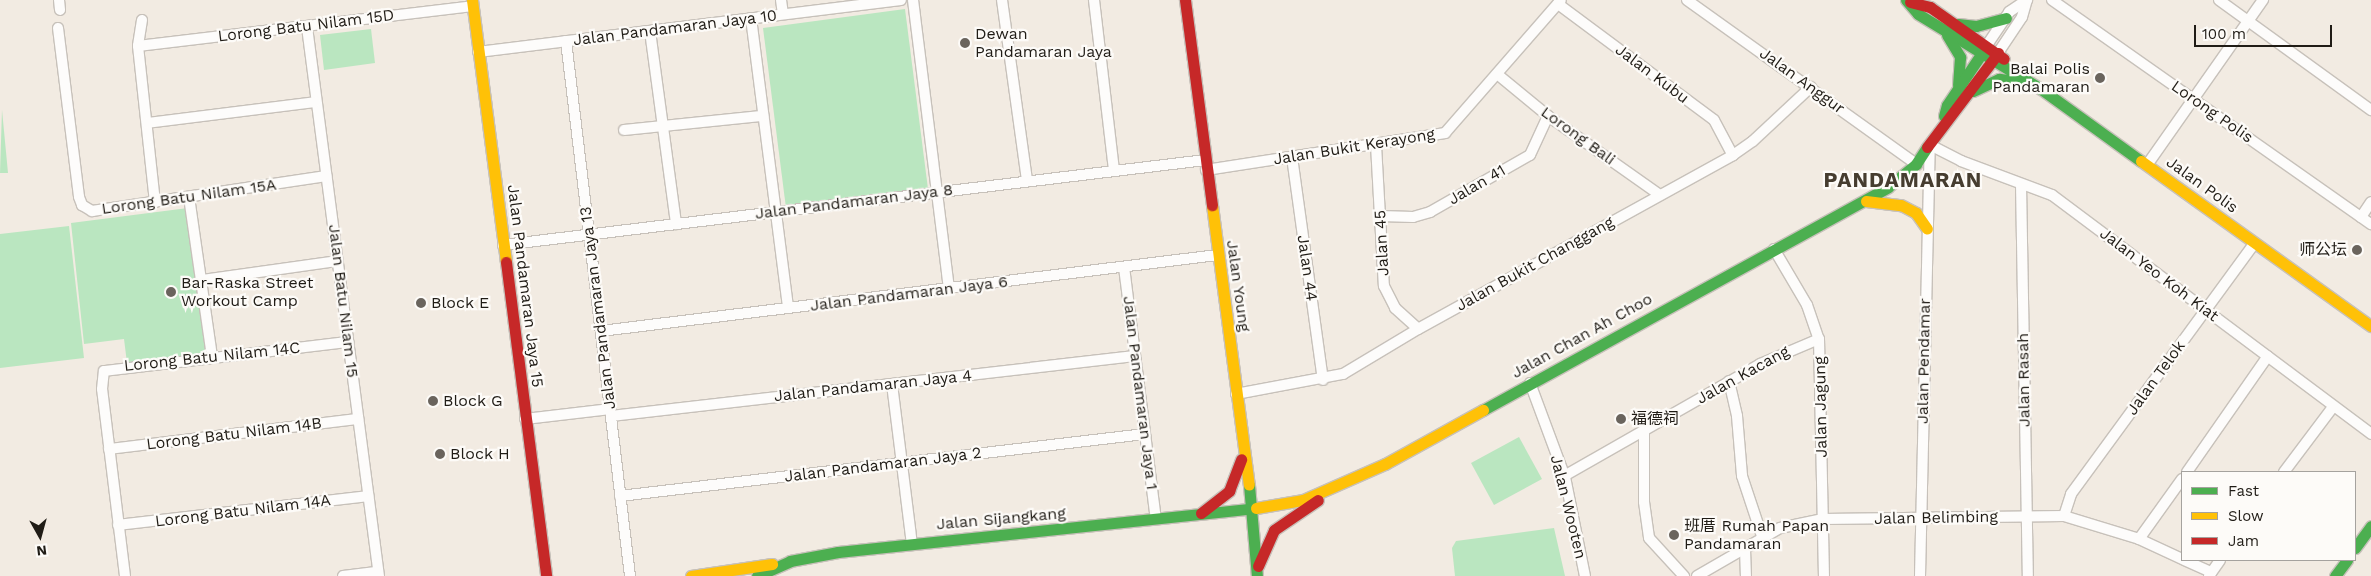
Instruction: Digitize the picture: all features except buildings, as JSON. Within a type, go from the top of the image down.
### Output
[{"type":"main road","name":"Jalan Young","points":[[1185,0],[1251,509],[1257,573]]},
{"type":"main road","points":[[1908,1],[1930,7],[1955,23],[1984,49]]},
{"type":"main road","points":[[1908,1],[1918,14],[1945,31],[1984,49]]},
{"type":"main road","name":"Jalan Pandamaran Jaya 15","points":[[473,3],[546,576]]},
{"type":"main road","points":[[1955,23],[1976,26],[2009,13]]},
{"type":"main road","points":[[1945,31],[1960,57],[1962,92]]},
{"type":"main road","points":[[1962,92],[1984,49]]},
{"type":"main road","name":"Jalan Polis","points":[[1984,49],[2371,326]]},
{"type":"main road","points":[[1962,92],[1995,57]]},
{"type":"main road","points":[[1962,92],[1988,81],[1998,79],[2032,82]]},
{"type":"main road","name":"Jalan Chan Ah Choo","points":[[1251,509],[1303,500],[1385,464],[1530,382],[1863,201],[1897,181],[1916,164],[1942,124],[1946,105],[1962,92]]},
{"type":"main road","points":[[1863,201],[1901,205],[1916,213],[1927,229]]},
{"type":"main road","points":[[1198,515],[1230,492],[1240,467],[1243,446]]},
{"type":"main road","points":[[1257,573],[1274,530],[1349,480]]},
{"type":"main road","name":"Jalan Sijangkang","points":[[757,576],[790,561],[912,544],[1251,509]]},
{"type":"main road","points":[[2356,547],[2371,526]]},
{"type":"main road","points":[[691,576],[790,561]]},
{"type":"main road","points":[[2335,576],[2346,561]]},
{"type":"street","points":[[781,0],[783,14]]},
{"type":"street","name":"Jalan Pandamaran Jaya 10","points":[[478,52],[901,0]]},
{"type":"street","points":[[913,0],[949,289]]},
{"type":"street","points":[[1002,0],[1027,181]]},
{"type":"street","points":[[1094,0],[1114,171]]},
{"type":"street","name":"Jalan Anggur","points":[[1687,0],[1916,164]]},
{"type":"street","points":[[1984,49],[2009,13],[2027,0]]},
{"type":"street","points":[[1995,57],[2022,17],[2027,0]]},
{"type":"street","name":"Lorong Polis","points":[[2052,0],[2371,224]]},
{"type":"street","points":[[2219,0],[2371,110]]},
{"type":"street","points":[[2148,165],[2263,0]]},
{"type":"street","name":"Jalan Bukit Kerayong","points":[[1205,165],[1292,157],[1445,133],[1559,2]]},
{"type":"street","name":"Jalan Kubu","points":[[1559,2],[1714,120],[1733,155]]},
{"type":"street","name":"Lorong Batu Nilam 15D","points":[[138,46],[307,27],[473,3]]},
{"type":"street","points":[[751,18],[788,308]]},
{"type":"street","points":[[142,20],[138,46],[156,202]]},
{"type":"street","name":"Jalan Batu Nilam 15","points":[[307,27],[378,574]]},
{"type":"street","name":"Lorong Batu Nilam 15A","points":[[58,28],[82,205],[92,211],[326,176]]},
{"type":"street","points":[[650,31],[676,224]]},
{"type":"street","name":"Jalan Pandamaran Jaya 13","points":[[566,41],[630,576]]},
{"type":"street","name":"Lorong Bali","points":[[1497,74],[1548,116],[1660,195]]},
{"type":"street","name":"Jalan Bukit Changgang","points":[[1236,394],[1323,380],[1344,374],[1418,329],[1733,155],[1753,141],[1811,87]]},
{"type":"street","points":[[147,123],[316,102]]},
{"type":"street","points":[[624,130],[763,116]]},
{"type":"street","name":"Jalan 41","points":[[1381,216],[1413,217],[1430,212],[1530,155],[1548,116]]},
{"type":"street","name":"Jalan 45","points":[[1376,145],[1384,286],[1388,298],[1418,329]]},
{"type":"street","name":"Jalan Yeo Koh Kiat","points":[[1930,145],[2021,184],[2052,195],[2371,434]]},
{"type":"street","name":"Jalan Pendamar","points":[[1920,576],[1930,145]]},
{"type":"street","name":"Jalan 44","points":[[1292,157],[1323,380]]},
{"type":"street","name":"Jalan Pandamaran Jaya 8","points":[[503,245],[1114,171],[1205,165]]},
{"type":"street","name":"Jalan Rasah","points":[[2021,184],[2028,576]]},
{"type":"street","points":[[189,198],[212,357]]},
{"type":"street","points":[[2361,217],[2371,202]]},
{"type":"street","name":"Jalan Telok","points":[[2064,516],[2071,494],[2255,243]]},
{"type":"street","name":"Jalan Jagung","points":[[1774,249],[1807,306],[1819,338],[1824,576]]},
{"type":"street","name":"Jalan Pandamaran Jaya 6","points":[[601,331],[1217,255]]},
{"type":"street","points":[[202,280],[337,261]]},
{"type":"street","name":"Jalan Pandamaran Jaya 1","points":[[1124,267],[1156,520]]},
{"type":"street","name":"Jalan Kacang","points":[[1564,476],[1791,348],[1819,338]]},
{"type":"street","name":"Lorong Batu Nilam 14C","points":[[125,576],[102,389],[104,371],[348,342]]},
{"type":"street","name":"Jalan Pandamaran Jaya 4","points":[[525,419],[892,384],[1135,356]]},
{"type":"street","points":[[2188,471],[2268,356]]},
{"type":"street","name":"Jalan Wooten","points":[[1530,382],[1564,476],[1585,576]]},
{"type":"street","points":[[1729,382],[1737,416],[1742,476],[1763,539]]},
{"type":"street","points":[[892,384],[912,544]]},
{"type":"street","points":[[2285,471],[2333,407]]},
{"type":"street","name":"Lorong Batu Nilam 14B","points":[[109,449],[358,418]]},
{"type":"street","points":[[1644,430],[1644,502],[1649,538],[1684,576]]},
{"type":"street","name":"Jalan Pandamaran Jaya 2","points":[[620,496],[1145,434]]},
{"type":"street","points":[[2138,539],[2181,480]]},
{"type":"street","name":"Lorong Batu Nilam 14A","points":[[118,526],[368,496]]},
{"type":"street","name":"Jalan Belimbing","points":[[1697,576],[1794,523],[1823,519],[2064,516],[2138,539],[2181,558]]},
{"type":"street","points":[[1745,549],[1746,576]]},
{"type":"street","name":"Jalan Belimbing","points":[[2187,561],[2210,574]]},
{"type":"street","points":[[2210,574],[2219,561]]},
{"type":"street","points":[[343,576],[378,574]]},
{"type":"green space","points":[[905,9],[928,189],[786,208],[763,28]]},
{"type":"green space","points":[[371,29],[375,63],[324,70],[320,35]]},
{"type":"green space","points":[[2,110],[8,173],[0,173]]},
{"type":"green space","points":[[188,208],[209,353],[127,363],[124,339],[84,344],[71,223]]},
{"type":"green space","points":[[69,226],[84,358],[0,368],[0,234]]},
{"type":"green space","points":[[1519,437],[1542,479],[1494,505],[1471,463]]},
{"type":"green space","points":[[1554,528],[1565,576],[1455,576],[1452,548],[1456,541]]},
{"type":"traffic: fast","points":[[1906,0],[1918,14],[2041,89],[2141,161]]},
{"type":"traffic: fast","points":[[1958,24],[1976,26],[2006,18]]},
{"type":"traffic: fast","points":[[1947,35],[1960,57],[1958,85]]},
{"type":"traffic: fast","points":[[1944,116],[1947,105],[1986,47]]},
{"type":"traffic: fast","points":[[1973,91],[1999,79],[2021,81]]},
{"type":"traffic: fast","points":[[1483,410],[1888,187],[1916,164],[1927,147]]},
{"type":"traffic: fast","points":[[1249,485],[1257,576]]},
{"type":"traffic: fast","points":[[757,576],[790,561],[838,552],[1256,508]]},
{"type":"traffic: fast","points":[[2356,547],[2371,526]]},
{"type":"traffic: fast","points":[[2335,576],[2346,561]]},
{"type":"traffic: slow","points":[[472,0],[506,262]]},
{"type":"traffic: slow","points":[[2141,161],[2371,326]]},
{"type":"traffic: slow","points":[[1866,201],[1901,205],[1916,213],[1927,229]]},
{"type":"traffic: slow","points":[[1212,205],[1249,485]]},
{"type":"traffic: slow","points":[[1256,508],[1303,500],[1385,464],[1483,410]]},
{"type":"traffic: slow","points":[[691,576],[772,564]]},
{"type":"traffic: jam","points":[[1185,0],[1212,205]]},
{"type":"traffic: jam","points":[[1910,2],[1930,7],[2004,59]]},
{"type":"traffic: jam","points":[[1927,147],[1998,53]]},
{"type":"traffic: jam","points":[[506,262],[546,576]]},
{"type":"traffic: jam","points":[[1201,513],[1229,491],[1241,459]]},
{"type":"traffic: jam","points":[[1258,566],[1274,530],[1318,500]]},
{"type":"place","name":"Dewan Pandamaran Jaya","points":[[965,43]]},
{"type":"place","name":"Balai Polis Pandamaran","points":[[2100,78]]},
{"type":"place","name":"师公坛","points":[[2357,250]]},
{"type":"place","name":"Bar-Raska Street Workout Camp","points":[[171,292]]},
{"type":"place","name":"Block E","points":[[421,303]]},
{"type":"place","name":"Block G","points":[[433,401]]},
{"type":"place","name":"福德祠","points":[[1621,419]]},
{"type":"place","name":"Block H","points":[[440,454]]},
{"type":"place","name":"班厝 Rumah Papan Pandamaran","points":[[1674,535]]},
{"type":"district","name":"PANDAMARAN","points":[[1903,180]]}]
